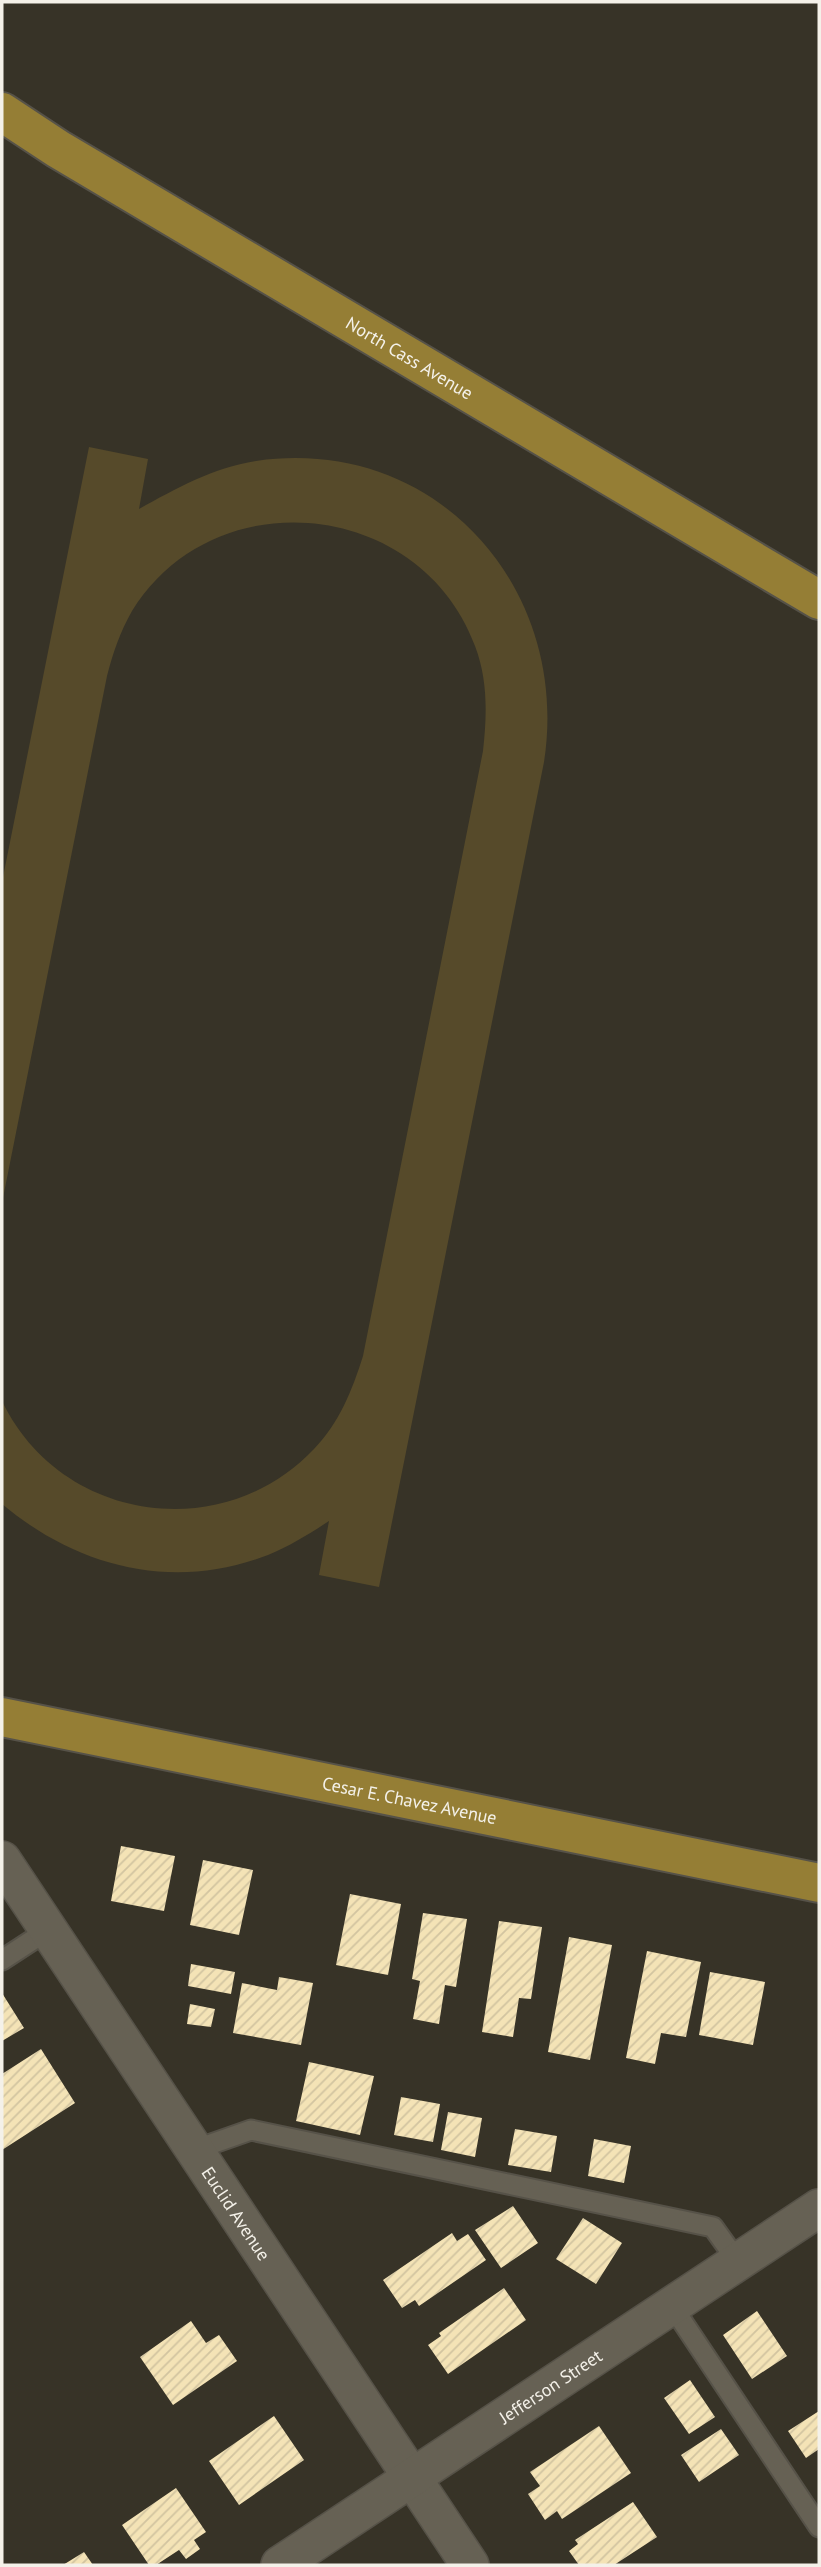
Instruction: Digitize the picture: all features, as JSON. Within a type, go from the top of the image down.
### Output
[{"type":"main road","name":"North Cass Avenue","points":[[2,112],[70,156],[819,600]]},
{"type":"main road","name":"Cesar E. Chavez Avenue","points":[[2,1717],[819,1883]]},
{"type":"street","name":"Euclid Avenue","points":[[2,1860],[470,2565]]},
{"type":"street","name":"Jefferson Street","points":[[279,2565],[819,2208]]},
{"type":"lane","points":[[2,1961],[48,1930]]},
{"type":"lane","points":[[194,2150],[251,2130],[713,2227],[738,2262]]},
{"type":"lane","points":[[673,2306],[819,2527]]},
{"type":"shaded area","points":[[89,447],[148,459],[139,509],[181,486],[224,468],[256,461],[321,459],[381,473],[433,499],[478,537],[512,583],[536,638],[547,698],[544,762],[379,1587],[319,1575],[329,1521],[268,1555],[232,1566],[197,1572],[162,1572],[127,1567],[94,1558],[31,1526],[2,1504],[2,1401],[28,1442],[62,1473],[102,1495],[145,1507],[190,1508],[235,1499],[277,1480],[314,1449],[331,1428],[349,1394],[363,1356],[483,751],[486,711],[482,672],[475,646],[448,597],[410,560],[364,535],[314,524],[262,525],[213,540],[168,568],[132,611],[117,643],[107,676],[2,1203],[2,882]]},
{"type":"building","points":[[121,1846],[175,1856],[164,1911],[111,1901]]},
{"type":"building","points":[[203,1860],[253,1870],[239,1935],[190,1925]]},
{"type":"building","points":[[350,1894],[401,1904],[388,1975],[336,1965]]},
{"type":"building","points":[[423,1913],[467,1919],[456,1987],[445,1985],[439,2024],[413,2019],[420,1981],[412,1979]]},
{"type":"building","points":[[499,1921],[542,1927],[531,1999],[519,1998],[513,2037],[482,2032]]},
{"type":"building","points":[[569,1937],[612,1945],[590,2060],[548,2052]]},
{"type":"building","points":[[647,1951],[701,1962],[686,2037],[661,2033],[655,2064],[626,2058]]},
{"type":"building","points":[[191,1964],[235,1972],[231,1994],[188,1986]]},
{"type":"building","points":[[710,1972],[765,1982],[753,2045],[699,2035]]},
{"type":"building","points":[[279,1977],[313,1983],[301,2045],[233,2033],[242,1983],[277,1990]]},
{"type":"building","points":[[2,1993],[24,2028],[2,2041]]},
{"type":"building","points":[[190,2004],[215,2009],[211,2027],[187,2024]]},
{"type":"building","points":[[41,2049],[75,2103],[2,2150],[2,2074]]},
{"type":"building","points":[[309,2062],[374,2076],[360,2135],[296,2121]]},
{"type":"building","points":[[401,2097],[440,2104],[433,2142],[394,2135]]},
{"type":"building","points":[[448,2112],[482,2118],[475,2157],[441,2150]]},
{"type":"building","points":[[515,2129],[557,2136],[551,2172],[508,2165]]},
{"type":"building","points":[[594,2139],[631,2146],[624,2183],[588,2176]]},
{"type":"building","points":[[513,2206],[538,2243],[501,2268],[475,2230]]},
{"type":"building","points":[[583,2218],[622,2243],[596,2284],[556,2259]]},
{"type":"building","points":[[452,2233],[457,2241],[468,2234],[486,2260],[419,2306],[415,2300],[402,2308],[383,2280]]},
{"type":"building","points":[[504,2288],[526,2320],[448,2374],[428,2345],[441,2336],[439,2333]]},
{"type":"building","points":[[757,2311],[787,2356],[752,2379],[723,2335]]},
{"type":"building","points":[[191,2321],[206,2343],[219,2335],[237,2361],[173,2405],[140,2357]]},
{"type":"building","points":[[690,2380],[715,2417],[689,2434],[664,2398]]},
{"type":"building","points":[[819,2411],[819,2449],[806,2458],[788,2431]]},
{"type":"building","points":[[274,2416],[304,2460],[239,2505],[209,2461]]},
{"type":"building","points":[[599,2426],[631,2473],[562,2519],[557,2511],[545,2520],[528,2494],[540,2486],[530,2472]]},
{"type":"building","points":[[721,2429],[739,2455],[699,2482],[681,2455]]},
{"type":"building","points":[[176,2488],[206,2532],[194,2540],[200,2549],[186,2559],[179,2550],[156,2565],[149,2565],[122,2525]]},
{"type":"building","points":[[633,2502],[657,2537],[614,2565],[579,2565],[569,2551],[578,2544],[575,2540]]},
{"type":"building","points":[[84,2552],[93,2565],[63,2565]]}]
